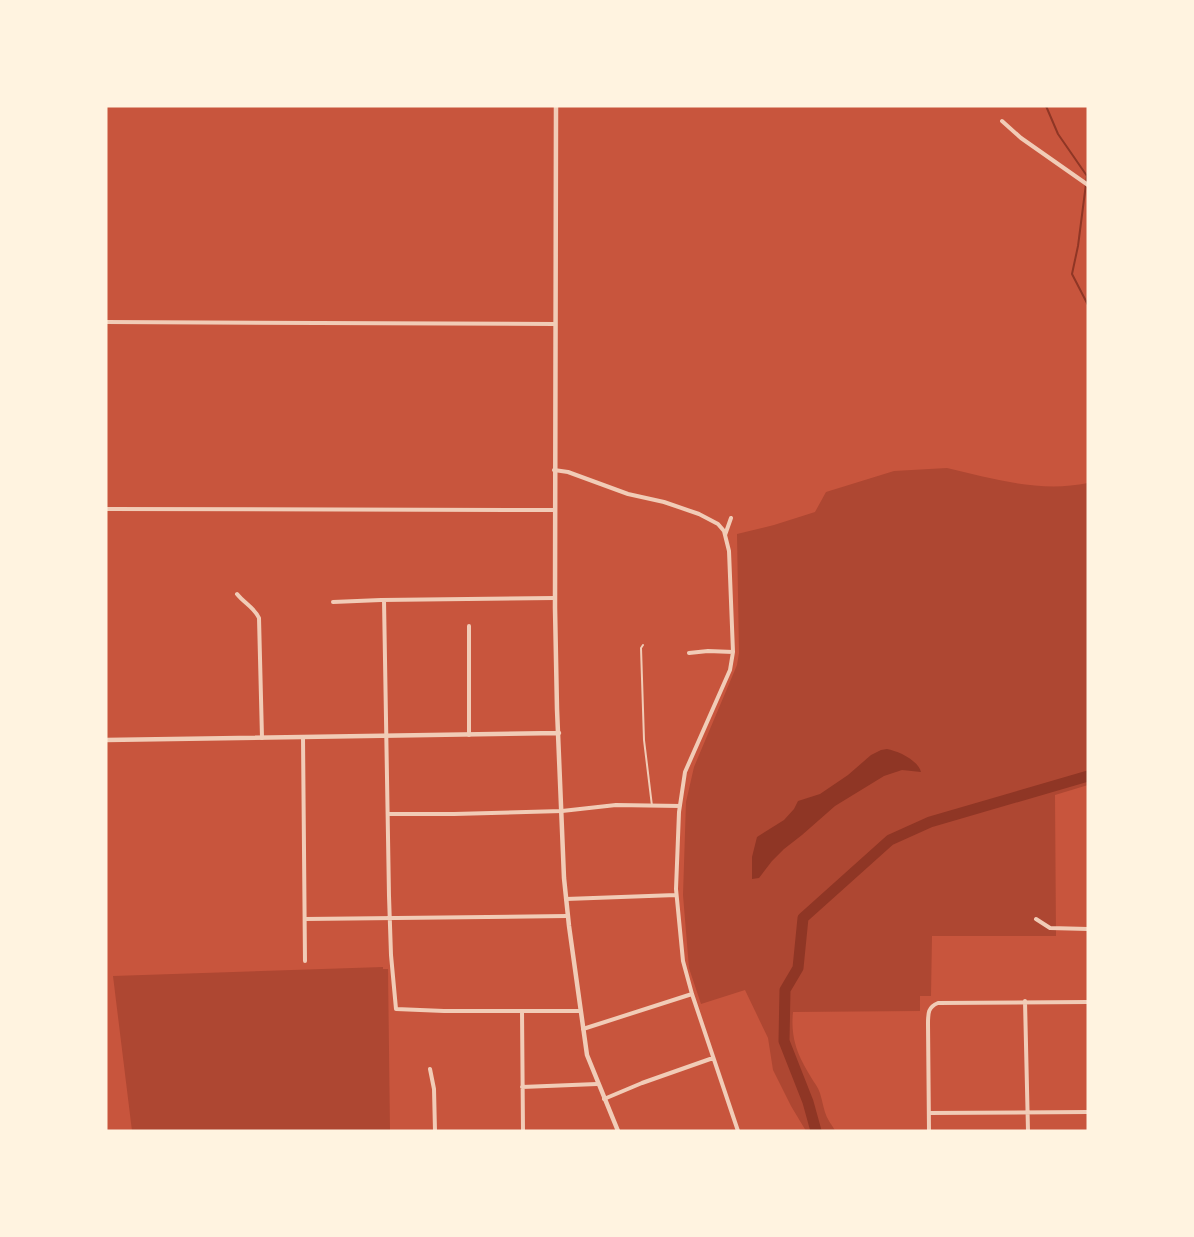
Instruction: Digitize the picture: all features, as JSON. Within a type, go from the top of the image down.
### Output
[{"type":"street","points":[[556,106],[555,598],[566,899],[587,1056],[618,1131]]},
{"type":"street","points":[[1002,121],[1021,138],[1086,183]]},
{"type":"street","points":[[106,322],[555,324]]},
{"type":"street","points":[[554,470],[568,472],[628,494],[664,502],[700,514],[718,524],[724,531],[730,570],[733,652],[730,670],[685,772],[676,852],[676,894],[683,961],[692,994],[738,1131]]},
{"type":"street","points":[[106,509],[554,510]]},
{"type":"street","points":[[725,535],[731,518]]},
{"type":"street","points":[[237,594],[252,607],[258,618],[262,738]]},
{"type":"street","points":[[333,602],[555,598]]},
{"type":"street","points":[[384,600],[391,956],[396,1009],[429,1011],[580,1011]]},
{"type":"street","points":[[469,626],[469,735]]},
{"type":"street","points":[[688,653],[708,651],[733,652]]},
{"type":"street","points":[[106,740],[559,733]]},
{"type":"street","points":[[302,737],[305,961]]},
{"type":"street","points":[[388,814],[562,811],[616,805],[680,806]]},
{"type":"street","points":[[566,899],[676,894]]},
{"type":"street","points":[[305,919],[568,916]]},
{"type":"street","points":[[1036,919],[1050,928],[1088,928]]},
{"type":"street","points":[[583,1029],[692,994]]},
{"type":"street","points":[[1025,1002],[1028,1131]]},
{"type":"street","points":[[929,1131],[928,1024],[929,1010],[932,1005],[938,1003],[1088,1002]]},
{"type":"street","points":[[522,1011],[523,1131]]},
{"type":"street","points":[[604,1099],[713,1058]]},
{"type":"street","points":[[430,1069],[434,1089],[436,1131]]},
{"type":"street","points":[[522,1087],[597,1084]]},
{"type":"street","points":[[929,1113],[1088,1112]]},
{"type":"lane","points":[[643,645],[641,648],[644,740],[652,806]]},
{"type":"shaded area","points":[[947,468],[1035,486],[1070,486],[1088,483],[1088,785],[1055,795],[1056,936],[932,936],[931,996],[920,996],[920,1011],[793,1012],[793,1033],[797,1050],[820,1093],[825,1112],[835,1131],[806,1131],[773,1070],[768,1038],[745,990],[701,1004],[689,968],[683,895],[686,802],[694,767],[737,665],[739,653],[737,534],[815,512],[826,492],[894,471]]},
{"type":"shaded area","points":[[887,749],[912,760],[921,772],[902,770],[884,776],[835,806],[784,849],[759,878],[752,879],[752,857],[757,837],[784,820],[794,809],[798,801],[820,794],[848,775],[871,755]]},
{"type":"shaded area","points":[[383,967],[383,969],[388,969],[390,1131],[132,1131],[113,976]]},
{"type":"waterway","points":[[1046,106],[1058,134],[1087,176],[1078,246],[1072,274],[1088,305]]},
{"type":"waterway","points":[[816,1131],[808,1102],[784,1041],[785,990],[798,968],[803,918],[890,840],[930,822],[1088,776]]}]
